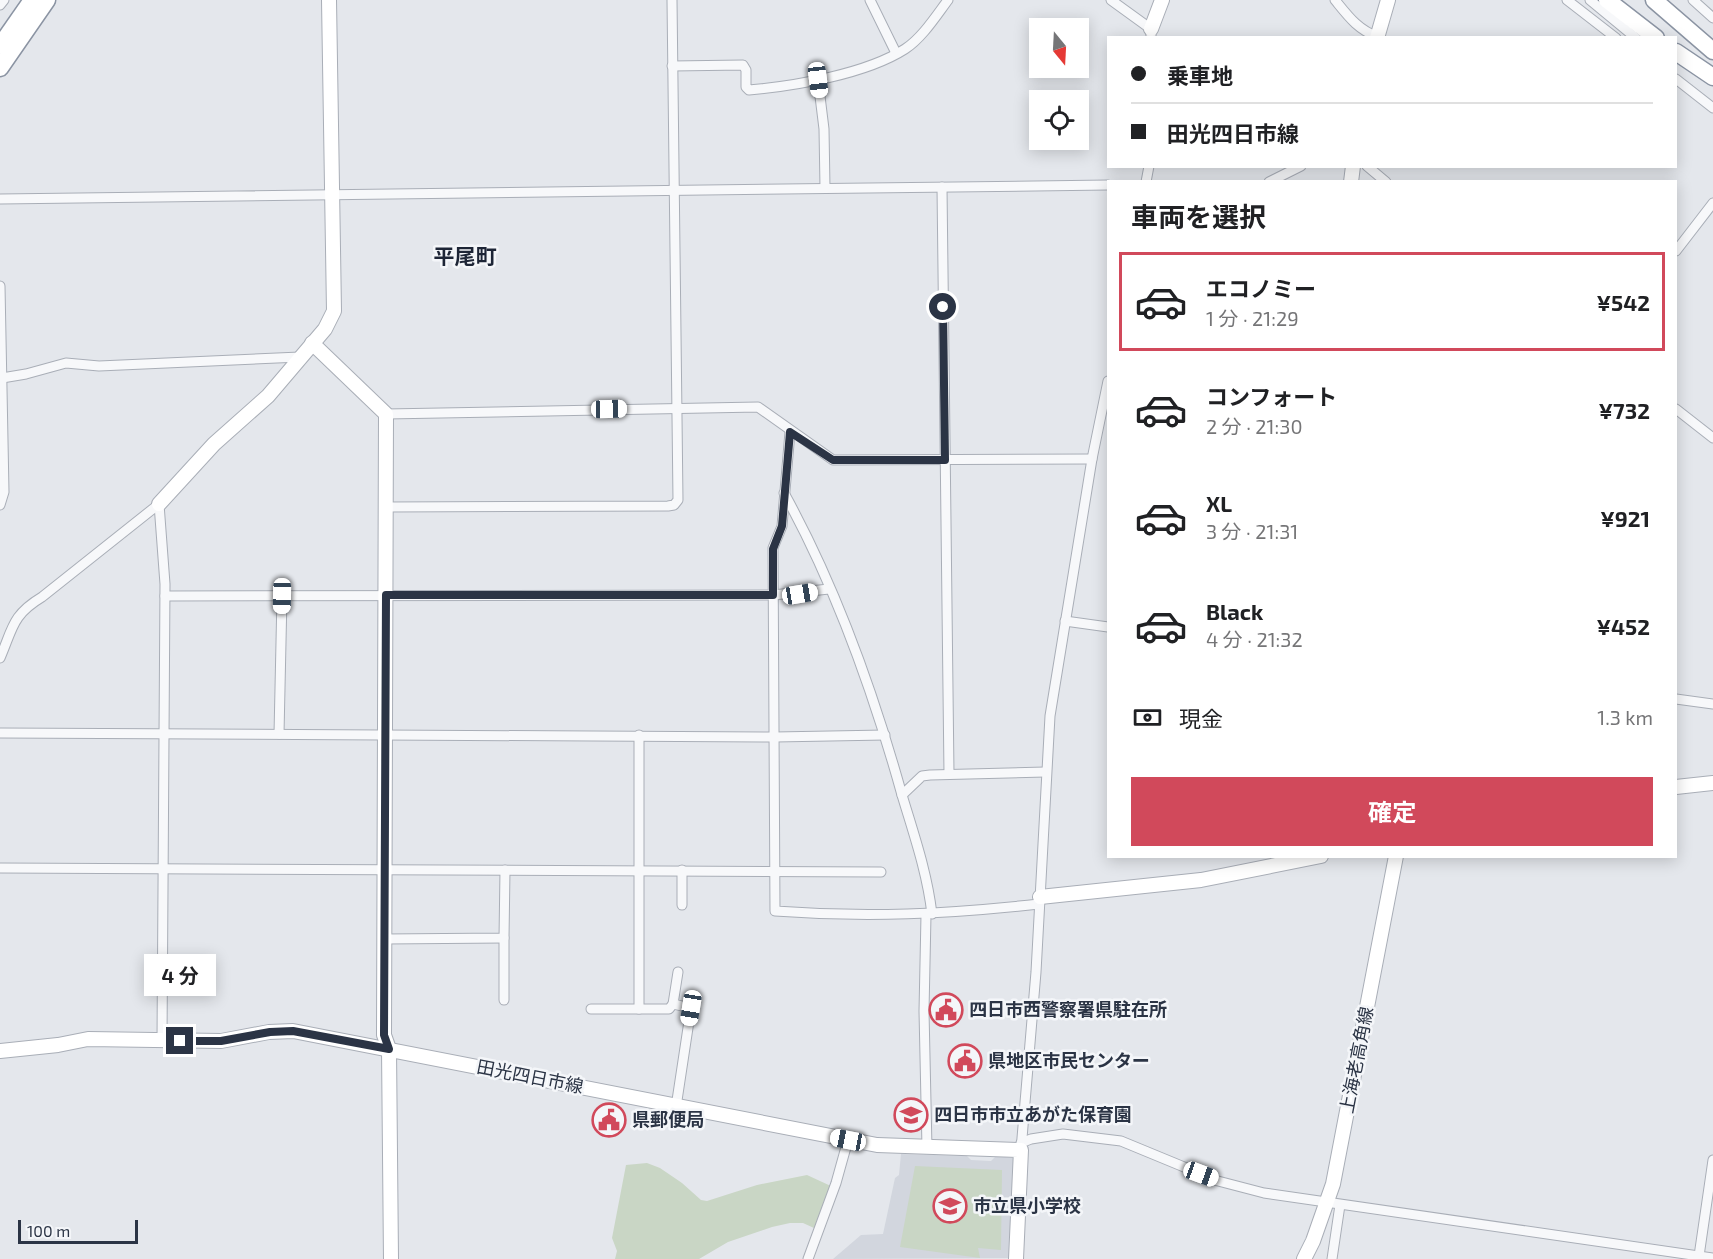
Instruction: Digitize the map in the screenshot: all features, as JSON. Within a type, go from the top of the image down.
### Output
[{"type":"highway","points":[[0,46],[32,0]]},
{"type":"highway","points":[[0,68],[47,0]]},
{"type":"highway","points":[[1607,0],[1653,36]]},
{"type":"highway","points":[[1654,0],[1713,51]]},
{"type":"highway","points":[[1671,0],[1713,39]]},
{"type":"highway","points":[[1677,53],[1713,77]]},
{"type":"street","points":[[0,6],[4,0]]},
{"type":"street","points":[[0,658],[17,616],[24,608],[42,597],[159,504],[214,444],[257,407],[325,329],[334,311],[328,0]]},
{"type":"street","points":[[386,507],[674,505],[678,500],[672,0]]},
{"type":"street","points":[[870,0],[896,53]]},
{"type":"street","points":[[672,66],[743,65],[746,70],[746,87],[749,90],[818,80],[851,71],[910,45],[948,0]]},
{"type":"street","points":[[1111,0],[1151,33],[1162,0]]},
{"type":"street","points":[[1335,0],[1356,26],[1365,33],[1375,36]]},
{"type":"street","points":[[1378,36],[1388,0]]},
{"type":"street","points":[[1567,0],[1613,36]]},
{"type":"street","points":[[1590,0],[1634,36]]},
{"type":"street","points":[[1693,0],[1713,18]]},
{"type":"street","points":[[818,80],[824,129],[825,188]]},
{"type":"street","points":[[1677,80],[1713,108]]},
{"type":"street","points":[[1273,180],[1296,168]]},
{"type":"street","points":[[1369,168],[1384,180]]},
{"type":"street","points":[[0,199],[1107,185]]},
{"type":"street","points":[[942,187],[949,774]]},
{"type":"street","points":[[1677,250],[1713,203]]},
{"type":"street","points":[[0,286],[4,497],[0,505]]},
{"type":"street","points":[[312,343],[386,414],[758,407],[790,432],[833,460],[1092,459]]},
{"type":"street","points":[[2,378],[66,363],[99,366],[300,357]]},
{"type":"street","points":[[1016,1259],[1021,1147],[1040,901],[1045,772],[1050,716],[1092,459],[1107,386]]},
{"type":"street","points":[[1677,410],[1713,438]]},
{"type":"street","points":[[386,414],[384,1035],[389,1049],[391,1259]]},
{"type":"street","points":[[790,432],[782,526],[773,549],[775,911],[844,916],[929,914],[1201,880],[1311,858]]},
{"type":"street","points":[[1097,441],[1107,442]]},
{"type":"street","points":[[784,493],[859,659],[919,847],[929,914],[924,1011],[927,1148]]},
{"type":"street","points":[[159,504],[165,596],[162,1040]]},
{"type":"street","points":[[165,596],[773,595],[829,589]]},
{"type":"street","points":[[279,734],[282,596]]},
{"type":"street","points":[[1065,621],[1107,627]]},
{"type":"street","points":[[1677,699],[1713,704]]},
{"type":"street","points":[[0,733],[775,737],[885,735]]},
{"type":"street","points":[[639,735],[639,1010]]},
{"type":"street","points":[[902,795],[922,776],[1045,772]]},
{"type":"street","points":[[1677,787],[1713,783]]},
{"type":"street","name":"上海老高角線","points":[[1304,1259],[1333,1204],[1340,1152],[1396,858]]},
{"type":"street","points":[[0,868],[881,872]]},
{"type":"street","points":[[504,1000],[505,870]]},
{"type":"street","points":[[682,870],[682,905]]},
{"type":"street","points":[[385,939],[504,938]]},
{"type":"street","points":[[591,1009],[669,1009],[673,1004],[678,972]]},
{"type":"street","points":[[673,1004],[691,1008],[676,1107]]},
{"type":"street","name":"田光四日市線","points":[[0,1051],[58,1045],[88,1039],[221,1041],[270,1032],[293,1031],[877,1145],[927,1148],[1021,1147]]},
{"type":"street","points":[[1021,1147],[1063,1134],[1121,1141],[1218,1181],[1264,1193],[1713,1258]]},
{"type":"street","points":[[808,1259],[836,1183],[848,1140]]},
{"type":"street","points":[[1699,1256],[1713,1160]]},
{"type":"street","points":[[1332,1259],[1333,1204]]},
{"type":"shaded area","name":"市立県小学校","points":[[901,1154],[967,1156],[971,1160],[991,1161],[996,1156],[1013,1158],[1010,1258],[833,1259],[861,1235],[883,1234],[895,1178],[899,1175]]},
{"type":"green space","points":[[647,1163],[660,1168],[701,1200],[707,1201],[757,1185],[807,1175],[833,1187],[814,1228],[803,1223],[772,1227],[728,1242],[699,1259],[615,1259],[617,1251],[612,1238],[626,1165]]},
{"type":"green space","points":[[915,1166],[1002,1170],[1001,1250],[978,1248],[980,1258],[900,1247]]},
{"type":"place","name":"四日市西警察署県駐在所","points":[[946,1010]]},
{"type":"place","name":"県地区市民センター","points":[[965,1061]]},
{"type":"place","name":"四日市市立あがた保育園","points":[[911,1115]]},
{"type":"place","name":"県郵便局","points":[[609,1120]]},
{"type":"place","name":"市立県小学校","points":[[950,1206]]},
{"type":"district","name":"平尾町","points":[[465,257]]},
{"type":"route","points":[[180,1041],[221,1041],[270,1032],[293,1031],[389,1049],[384,1035],[386,595],[773,595],[773,549],[782,526],[790,432],[826,458],[833,460],[945,460],[943,307]]}]
